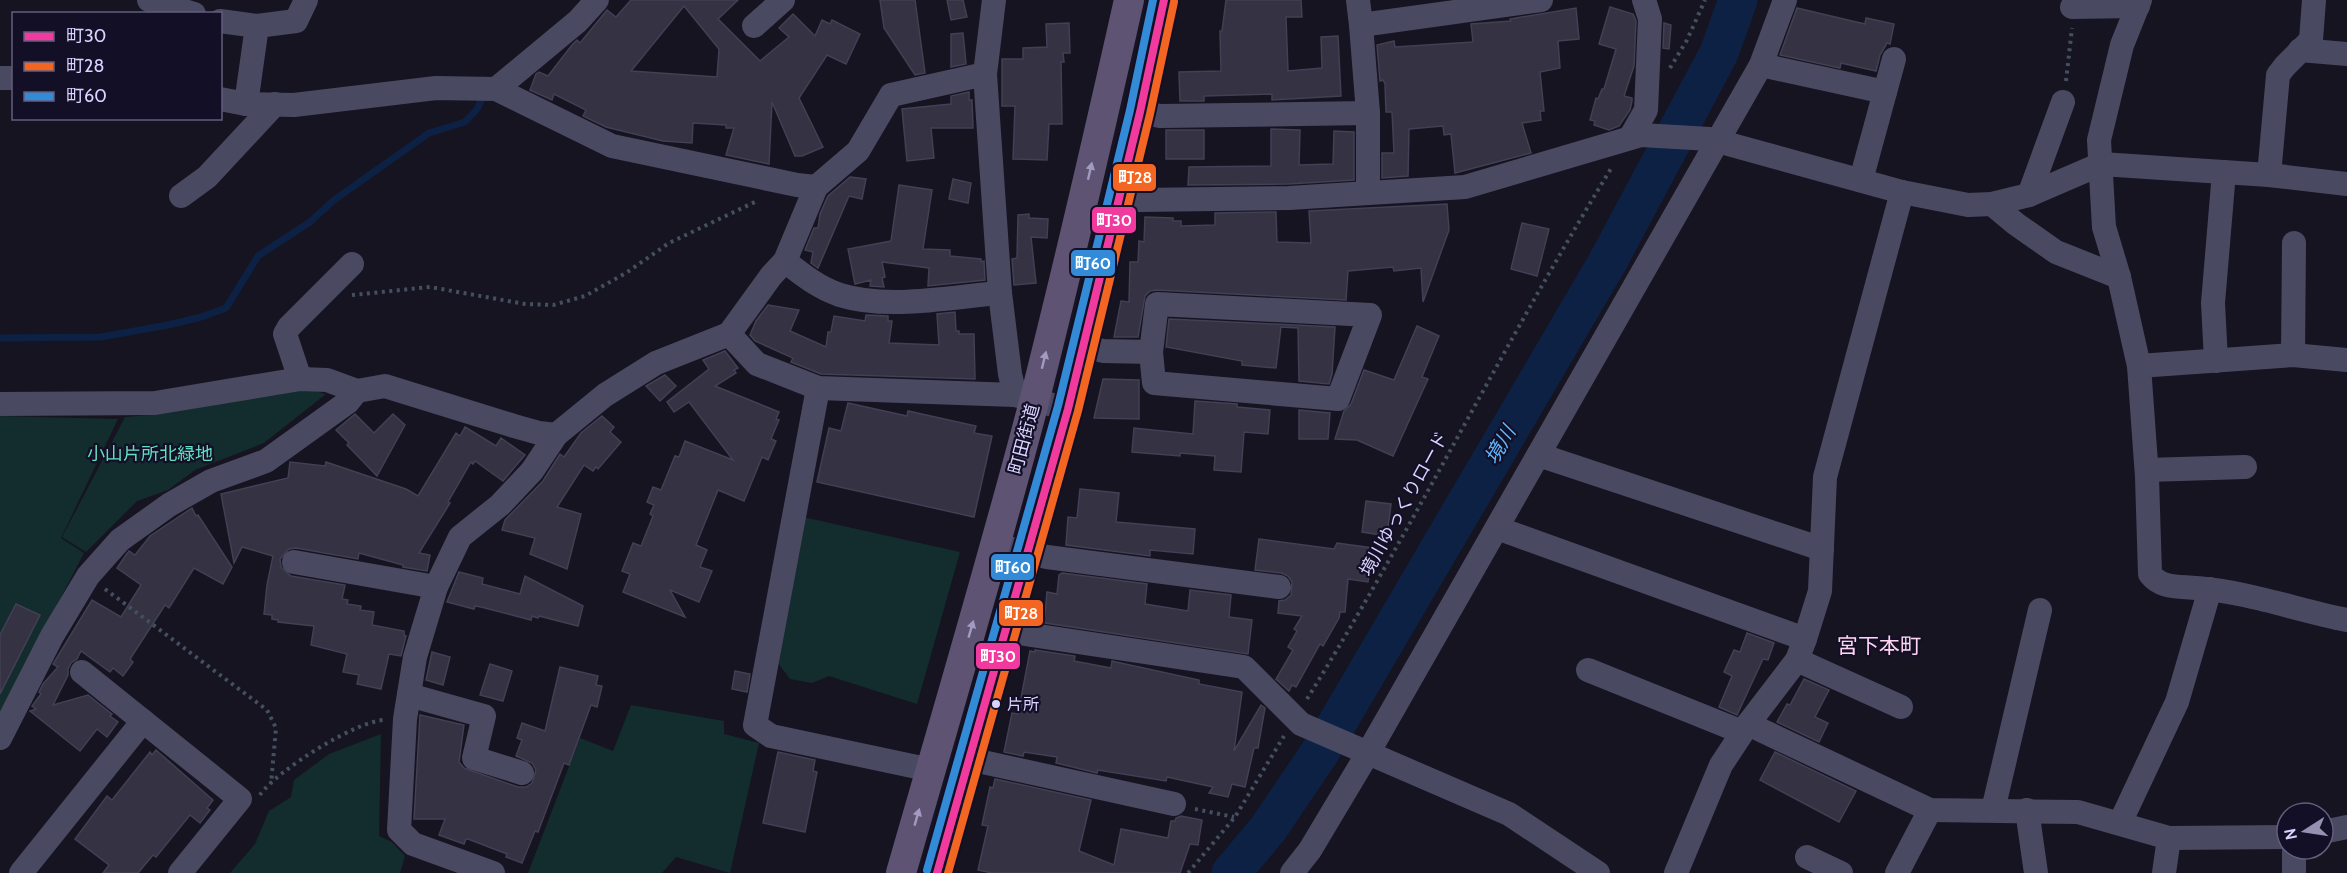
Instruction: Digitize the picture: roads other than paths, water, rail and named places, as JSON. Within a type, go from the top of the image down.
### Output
[{"type":"main road","name":"町田街道","points":[[901,873],[995,545],[1025,398],[1088,182],[1129,0]]},
{"type":"main road","name":"町田街道","points":[[941,872],[969,759],[1068,409],[1140,112],[1164,0]]},
{"type":"street","points":[[149,0],[188,12]]},
{"type":"street","points":[[222,21],[257,26],[296,21],[306,0]]},
{"type":"street","points":[[496,89],[578,21],[597,0]]},
{"type":"street","points":[[754,26],[783,0]]},
{"type":"street","points":[[994,0],[986,74],[1000,293],[1010,374],[1025,398]]},
{"type":"street","points":[[1358,0],[1368,113],[1368,193]]},
{"type":"street","points":[[1361,25],[1443,7],[1541,0]]},
{"type":"street","points":[[1635,137],[1646,110],[1650,19],[1644,0]]},
{"type":"street","points":[[1302,873],[1310,850],[1363,750],[1497,528],[1714,140],[1761,65],[1785,0]]},
{"type":"street","points":[[2269,175],[2278,75],[2310,40],[2314,0]]},
{"type":"street","points":[[2072,7],[2139,3],[2122,45],[2099,140],[2104,227],[2119,277],[2139,366],[2150,574],[2156,581],[2165,585],[2210,589],[2259,598],[2347,620]]},
{"type":"street","points":[[246,104],[257,26]]},
{"type":"street","points":[[2300,50],[2347,54]]},
{"type":"street","points":[[1861,180],[1894,59]]},
{"type":"street","points":[[1761,65],[1885,92]]},
{"type":"street","points":[[493,873],[413,844],[399,830],[405,719],[415,657],[436,587],[460,537],[500,504],[532,471],[556,435],[605,395],[656,363],[729,334],[771,276],[785,261],[816,187],[858,151],[891,95],[986,74]]},
{"type":"street","points":[[222,99],[246,104],[294,105],[436,88],[496,89],[612,146],[816,187]]},
{"type":"street","points":[[2029,195],[2063,102]]},
{"type":"street","points":[[181,196],[207,177],[275,104]]},
{"type":"street","points":[[1140,112],[1160,116],[1368,113]]},
{"type":"street","points":[[1120,196],[1140,200],[1289,198],[1465,187],[1635,137],[1714,140],[1902,192],[1959,204],[1992,204],[2029,195],[2101,164],[2269,175],[2347,184]]},
{"type":"street","points":[[2216,361],[2213,303],[2224,172]]},
{"type":"street","points":[[1676,873],[1721,765],[1801,650],[1820,591],[1825,477],[1902,192]]},
{"type":"street","points":[[1992,204],[2056,252],[2119,277]]},
{"type":"street","points":[[2294,243],[2294,355]]},
{"type":"street","points":[[785,261],[805,277],[839,295],[874,301],[1000,293]]},
{"type":"street","points":[[300,380],[285,334],[289,327],[352,264]]},
{"type":"street","points":[[1157,304],[1370,315],[1338,399],[1154,383],[1151,352],[1157,304]]},
{"type":"street","points":[[729,334],[757,364],[818,388],[1025,398],[1068,409]]},
{"type":"street","points":[[1084,346],[1103,351],[1151,352]]},
{"type":"street","points":[[2139,366],[2294,355],[2347,360]]},
{"type":"street","points":[[0,405],[155,403],[300,380],[327,380],[357,391],[385,386],[514,426],[556,435]]},
{"type":"street","points":[[818,388],[755,725],[771,736],[931,770]]},
{"type":"street","points":[[0,738],[52,636],[88,576],[120,540],[169,505],[212,481],[266,461],[348,402],[357,391]]},
{"type":"street","points":[[1539,454],[1822,549]]},
{"type":"street","points":[[2146,470],[2245,467]]},
{"type":"street","points":[[1497,528],[1801,650],[1901,707]]},
{"type":"street","points":[[995,545],[1028,554],[1279,587]]},
{"type":"street","points":[[294,562],[436,587]]},
{"type":"street","points":[[2120,823],[2177,702],[2210,589]]},
{"type":"street","points":[[1993,810],[2040,610]]},
{"type":"street","points":[[1006,631],[1244,667],[1298,721],[1509,814],[1598,873]]},
{"type":"street","points":[[1588,670],[1745,728],[1930,810],[2078,812],[2169,837],[2275,837]]},
{"type":"street","points":[[82,672],[240,799],[180,873]]},
{"type":"street","points":[[409,695],[484,716],[474,758],[522,773]]},
{"type":"street","points":[[21,873],[144,722]]},
{"type":"street","points":[[969,759],[1174,804]]},
{"type":"street","points":[[1897,873],[1930,810]]},
{"type":"street","points":[[2027,810],[2036,873]]},
{"type":"street","points":[[2164,873],[2169,837]]},
{"type":"street","points":[[1292,873],[1310,850]]},
{"type":"street","points":[[1808,857],[1841,873]]},
{"type":"waterway","name":"境川","points":[[1231,873],[1268,829],[1322,749],[1607,263],[1719,53],[1738,0]]},
{"type":"waterway","points":[[0,338],[101,337],[168,325],[226,308],[258,256],[310,222],[334,200],[429,133],[465,122],[477,109],[482,99]]},
{"type":"place","name":"片所","points":[[996,704]]},
{"type":"district","name":"宮下本町","points":[[1879,645]]},
{"type":"park label","name":"小山片所北緑地","points":[[150,454]]}]
